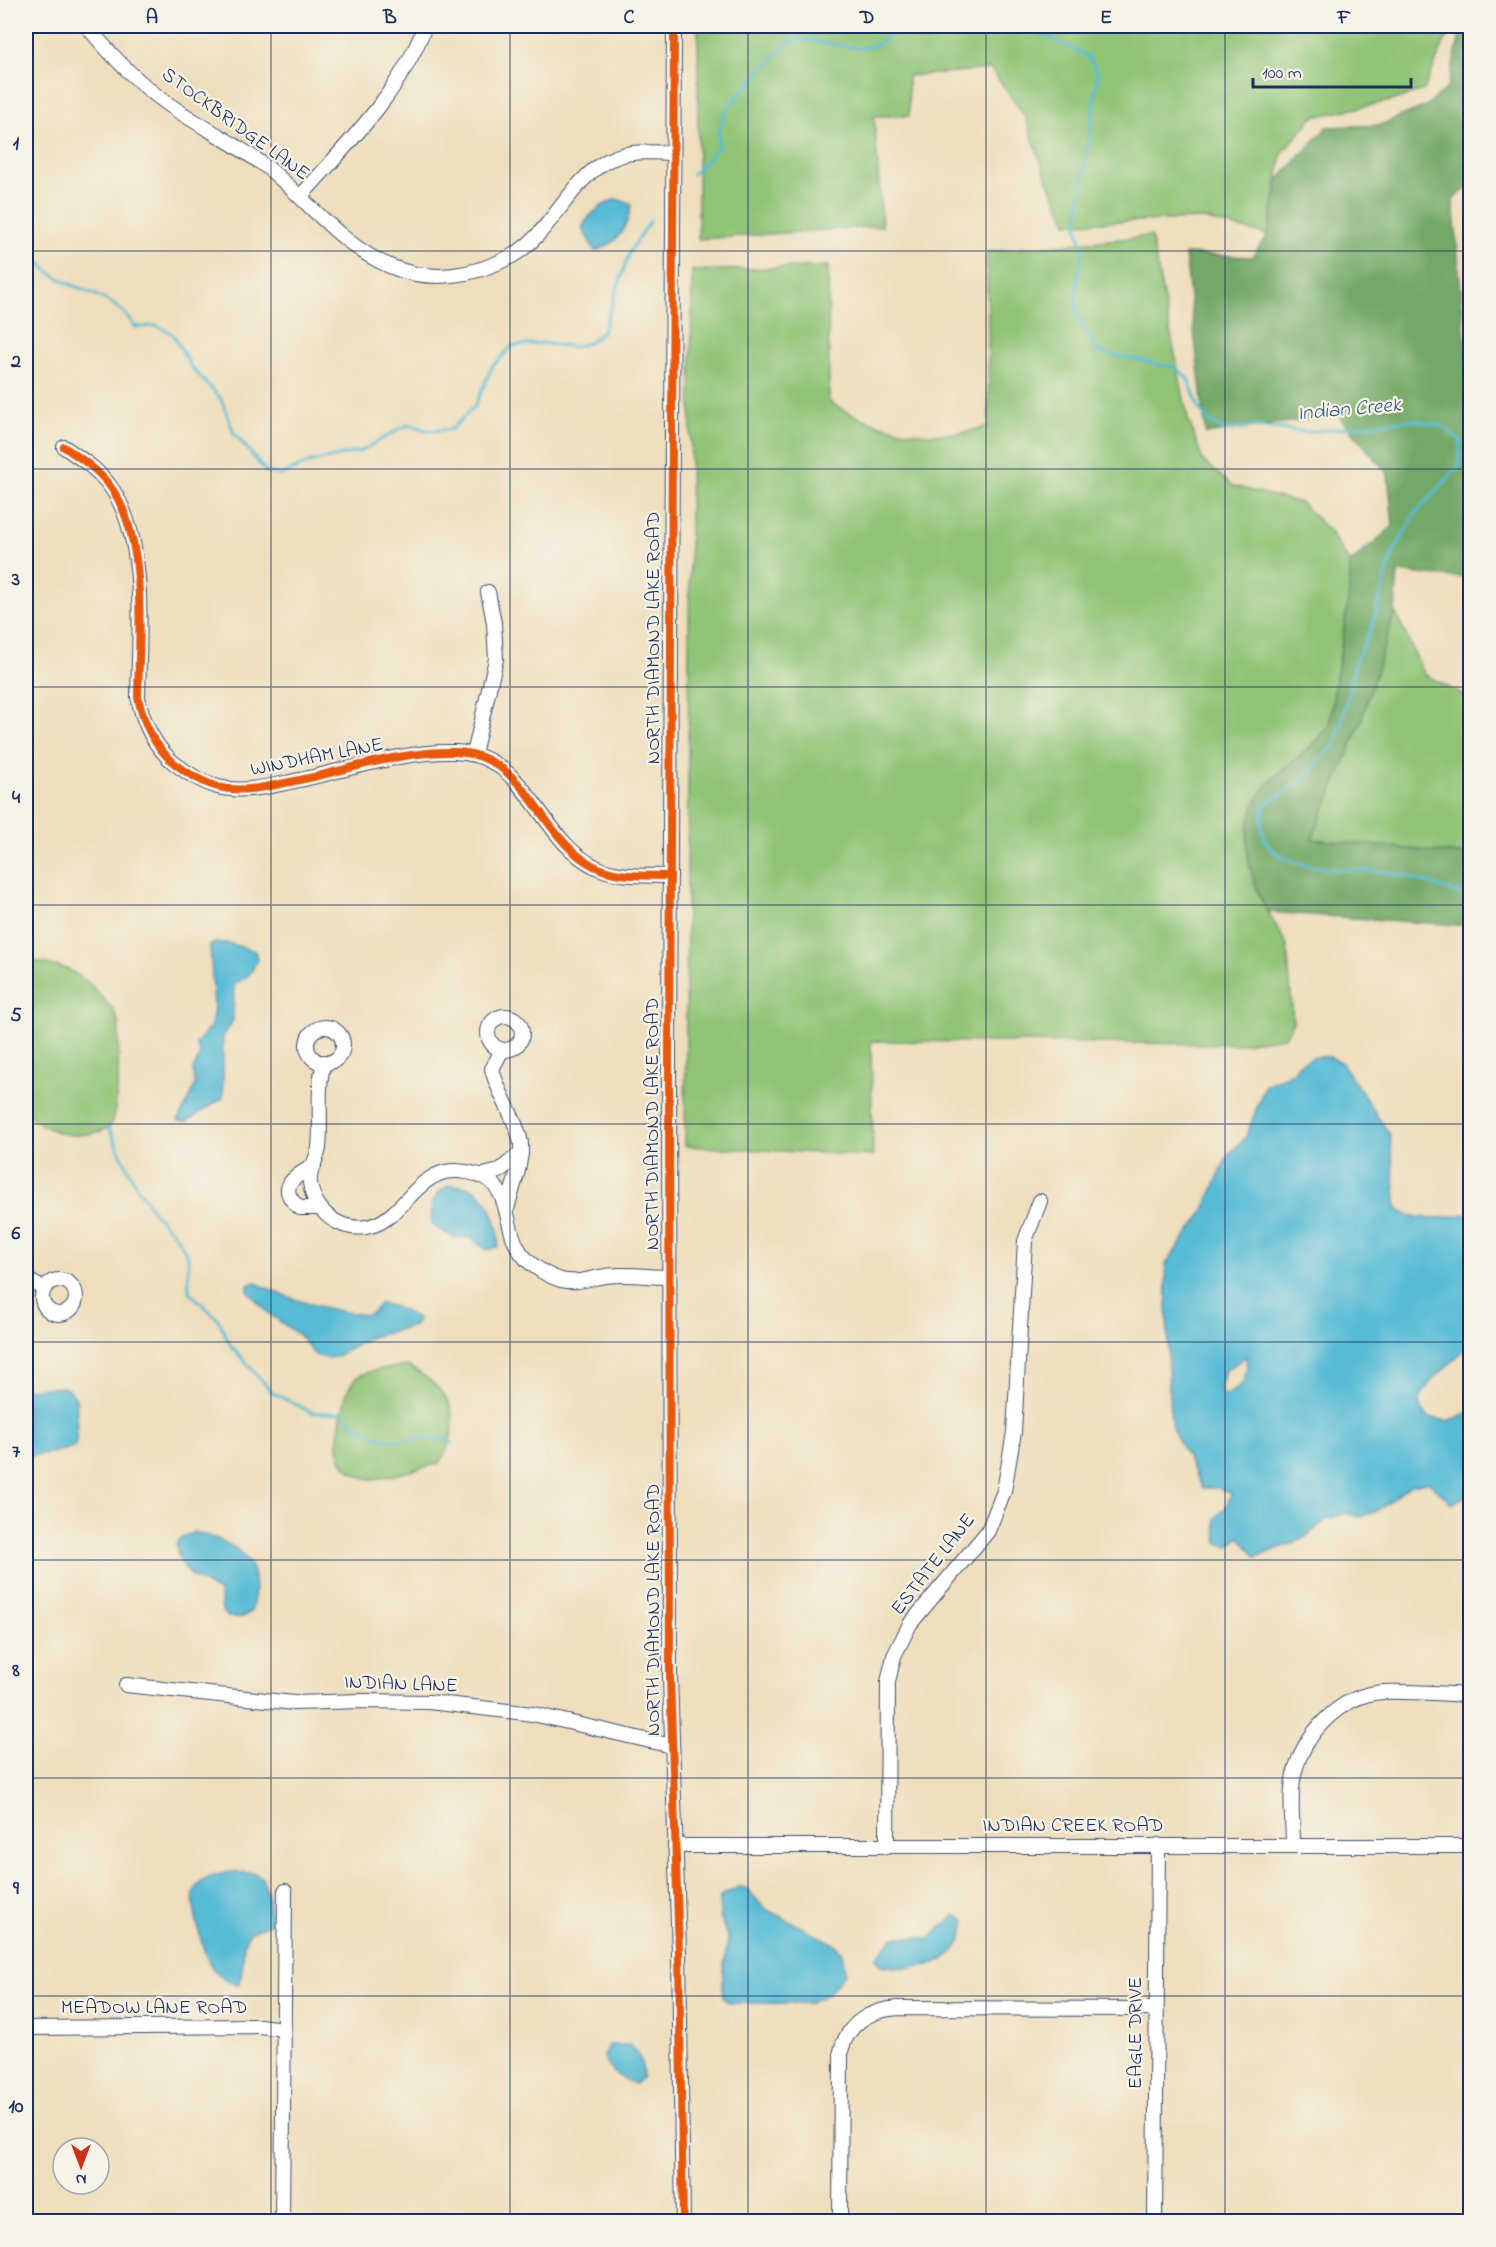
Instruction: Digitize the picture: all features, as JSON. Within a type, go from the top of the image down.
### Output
[{"type":"street","name":"STOCKBRIDGE LANE","points":[[87,26],[152,91],[178,111],[250,155],[301,196],[332,229],[368,256],[393,268],[421,275],[442,276],[467,273],[513,256],[536,238],[600,165],[633,153],[673,153]]},
{"type":"street","points":[[301,196],[387,98],[407,67],[425,26]]},
{"type":"street","name":"NORTH DIAMOND LAKE ROAD","points":[[674,26],[669,1277],[672,1746],[679,1953],[683,2222]]},
{"type":"street","name":"WINDHAM LANE","points":[[64,447],[90,464],[113,490],[127,525],[139,573],[138,697],[141,713],[158,746],[190,776],[218,787],[236,789],[270,786],[423,754],[455,752],[474,754],[498,766],[528,791],[567,847],[581,859],[604,871],[618,874],[670,876]]},
{"type":"street","points":[[474,754],[496,659],[494,623],[488,592]]},
{"type":"street","points":[[502,1050],[492,1069],[496,1086],[520,1141],[520,1153],[507,1209]]},
{"type":"street","points":[[324,1062],[319,1077],[319,1149],[309,1180],[317,1208],[328,1219],[342,1226],[375,1225],[388,1218],[429,1179],[441,1172],[454,1171],[480,1176],[490,1182],[507,1209],[517,1248],[530,1263],[559,1279],[572,1282],[607,1275],[669,1277]]},
{"type":"street","points":[[480,1176],[499,1171],[520,1153]]},
{"type":"street","points":[[314,1166],[296,1174],[288,1191],[290,1200],[300,1208],[317,1208]]},
{"type":"street","name":"ESTATE LANE","points":[[887,1847],[888,1682],[894,1656],[919,1612],[988,1531],[1004,1491],[1014,1432],[1025,1241],[1040,1201]]},
{"type":"street","points":[[26,1279],[44,1289]]},
{"type":"street","name":"INDIAN LANE","points":[[126,1685],[294,1703],[429,1702],[523,1713],[672,1746]]},
{"type":"street","points":[[1293,1844],[1292,1788],[1298,1763],[1311,1736],[1336,1710],[1359,1698],[1381,1692],[1470,1695]]},
{"type":"street","name":"INDIAN CREEK ROAD","points":[[675,1846],[1293,1844],[1470,1846]]},
{"type":"street","name":"EAGLE DRIVE","points":[[1155,2222],[1158,1845]]},
{"type":"street","points":[[282,2222],[285,1891]]},
{"type":"street","points":[[840,2222],[841,2051],[853,2028],[868,2014],[898,2008],[1156,2009]]},
{"type":"street","name":"MEADOW LANE ROAD","points":[[26,2028],[260,2026],[283,2029]]},
{"type":"green space","points":[[698,26],[1451,26],[1424,90],[1391,101],[1313,117],[1282,153],[1268,235],[1203,219],[1067,223],[1046,176],[1025,116],[991,69],[908,76],[909,116],[874,116],[882,226],[698,239]]},
{"type":"green space","points":[[1462,26],[1470,26],[1470,186],[1453,199],[1470,398],[1470,576],[1452,577],[1398,572],[1395,611],[1360,724],[1312,839],[1470,855],[1470,926],[1268,912],[1260,897],[1249,864],[1247,847],[1251,814],[1268,784],[1315,743],[1330,722],[1347,611],[1350,563],[1393,526],[1388,474],[1338,415],[1206,434],[1185,254],[1252,257],[1268,235],[1278,180],[1327,127],[1380,125],[1426,106],[1448,87]]},
{"type":"green space","points":[[1151,236],[1188,419],[1203,461],[1233,486],[1301,503],[1330,532],[1350,563],[1350,588],[1329,725],[1299,759],[1268,784],[1259,896],[1287,945],[1293,1022],[1285,1037],[1237,1044],[871,1041],[873,1156],[685,1146],[692,271],[828,266],[829,402],[847,412],[886,427],[927,434],[948,434],[989,426],[987,252]]},
{"type":"green space","points":[[1395,611],[1424,674],[1470,699],[1470,855],[1311,840],[1360,724]]},
{"type":"green space","points":[[26,959],[68,969],[90,984],[113,1009],[119,1024],[118,1080],[114,1118],[109,1128],[86,1134],[64,1134],[44,1126],[26,1111]]},
{"type":"green space","points":[[408,1366],[435,1385],[450,1406],[453,1418],[448,1447],[440,1463],[374,1479],[356,1475],[342,1460],[338,1441],[344,1404],[350,1386],[364,1373]]},
{"type":"water","points":[[616,199],[631,204],[624,228],[610,244],[595,251],[582,228],[596,210]]},
{"type":"water","points":[[228,943],[255,951],[257,960],[250,974],[234,985],[233,1020],[223,1037],[223,1098],[186,1122],[178,1120],[195,1084],[193,1070],[200,1055],[196,1044],[211,1026],[214,1007],[210,945]]},
{"type":"water","points":[[1314,1057],[1330,1057],[1342,1063],[1390,1135],[1397,1210],[1421,1218],[1465,1214],[1470,1222],[1470,1340],[1465,1349],[1427,1386],[1419,1405],[1428,1417],[1448,1421],[1470,1413],[1470,1492],[1452,1504],[1429,1482],[1411,1485],[1377,1511],[1359,1517],[1346,1513],[1327,1519],[1303,1539],[1256,1557],[1240,1537],[1228,1547],[1218,1543],[1215,1519],[1226,1507],[1231,1493],[1218,1488],[1203,1488],[1172,1428],[1169,1397],[1166,1264],[1202,1214],[1228,1155],[1246,1137],[1265,1085],[1293,1073],[1299,1064]],"holes":[[[1246,1356],[1246,1376],[1241,1384],[1225,1396],[1220,1392],[1224,1372]]]},
{"type":"water","points":[[451,1185],[471,1188],[484,1198],[496,1223],[498,1247],[486,1250],[472,1238],[453,1237],[432,1225],[431,1212],[434,1200],[440,1192]]},
{"type":"water","points":[[254,1282],[282,1295],[321,1307],[365,1315],[373,1312],[379,1304],[384,1304],[406,1312],[418,1321],[413,1326],[371,1337],[335,1357],[325,1358],[315,1355],[300,1336],[267,1312],[248,1291],[248,1285]]},
{"type":"water","points":[[63,1387],[76,1399],[75,1445],[60,1451],[26,1457],[26,1389]]},
{"type":"water","points":[[194,1532],[224,1542],[236,1548],[245,1557],[254,1579],[251,1612],[243,1617],[228,1617],[222,1611],[219,1592],[190,1575],[179,1559],[176,1544],[180,1538]]},
{"type":"water","points":[[234,1872],[253,1873],[262,1877],[267,1893],[271,1924],[258,1928],[246,1939],[238,1985],[219,1975],[208,1960],[201,1941],[193,1900],[200,1883],[217,1875]]},
{"type":"water","points":[[739,1887],[747,1888],[764,1908],[836,1945],[842,1953],[845,1973],[828,1994],[809,2003],[729,2003],[723,1998],[723,1971],[728,1940],[720,1916],[720,1896]]},
{"type":"water","points":[[955,1916],[966,1921],[962,1939],[944,1959],[924,1966],[902,1967],[881,1965],[876,1958],[894,1937],[929,1938]]},
{"type":"water","points":[[609,2045],[629,2045],[633,2048],[640,2060],[643,2078],[635,2084],[613,2071],[604,2057]]},
{"type":"waterway","name":"Indian Creek","points":[[693,174],[718,147],[719,127],[728,107],[789,41],[806,40],[857,48],[874,46],[902,27],[921,26]]},
{"type":"waterway","name":"Indian Creek","points":[[1033,26],[1039,33],[1088,56],[1098,74],[1077,225],[1083,249],[1075,294],[1077,312],[1098,352],[1177,368],[1188,379],[1200,410],[1211,423],[1224,430],[1256,426],[1306,432],[1411,420],[1443,426],[1460,441],[1459,466],[1416,513],[1393,553],[1371,629],[1355,662],[1335,744],[1300,782],[1264,805],[1262,829],[1269,846],[1283,857],[1301,864],[1397,874],[1470,897]]},
{"type":"waterway","name":"Indian Creek","points":[[26,240],[37,259],[50,272],[109,302],[123,312],[135,327],[157,326],[173,334],[191,367],[221,399],[234,433],[266,472],[281,475],[311,462],[361,451],[410,425],[429,431],[452,429],[475,406],[492,367],[512,346],[542,343],[574,347],[590,342],[603,331],[630,251],[650,221]]},
{"type":"waterway","points":[[109,1128],[135,1184],[155,1214],[176,1236],[188,1256],[189,1292],[218,1319],[231,1346],[273,1393],[313,1413],[342,1413],[362,1429],[376,1436],[401,1441],[439,1438],[452,1443]]},
{"type":"cycle path","points":[[674,26],[669,1048],[670,1677],[679,1953],[683,2222]]},
{"type":"cycle path","points":[[64,447],[102,477],[112,489],[123,511],[131,535],[139,590],[138,697],[140,707],[155,742],[184,771],[218,787],[245,789],[310,778],[414,754],[455,752],[480,756],[500,767],[517,782],[559,837],[575,853],[594,866],[622,874],[670,876]]}]
